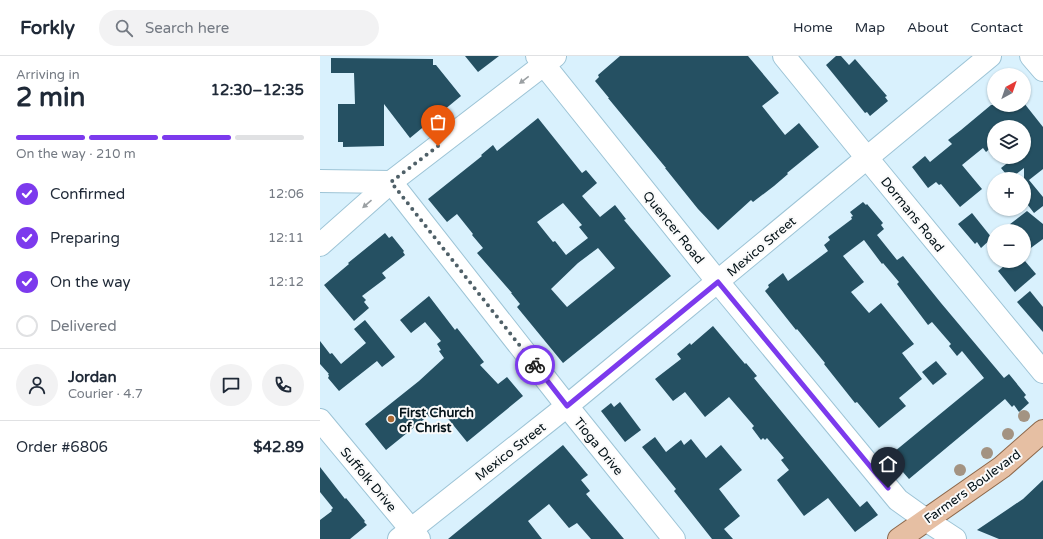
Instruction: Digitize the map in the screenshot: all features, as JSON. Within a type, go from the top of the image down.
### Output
[{"type":"main road","name":"Farmers Boulevard","points":[[898,539],[1002,467],[1043,431]]},
{"type":"street","name":"Dormans Road","points":[[784,56],[1043,372]]},
{"type":"street","name":"Mexico Street","points":[[409,536],[990,56]]},
{"type":"street","points":[[1031,56],[1043,70]]},
{"type":"street","points":[[320,245],[391,182],[546,59]]},
{"type":"street","name":"Quencer Road","points":[[546,59],[718,282],[898,500],[955,539]]},
{"type":"street","points":[[320,181],[391,182]]},
{"type":"street","name":"Tioga Drive","points":[[391,182],[567,406],[674,539]]},
{"type":"street","name":"Suffolk Drive","points":[[320,420],[409,536]]},
{"type":"building","points":[[465,56],[499,56],[478,72]]},
{"type":"building","points":[[620,56],[748,56],[779,93],[762,106],[785,135],[799,123],[819,147],[787,173],[788,174],[774,186],[753,202],[751,200],[718,230],[698,209],[595,81],[599,77],[598,75]]},
{"type":"building","points":[[836,56],[841,56],[849,65],[855,59],[887,96],[885,97],[888,101],[870,116],[867,112],[865,113],[826,65]]},
{"type":"building","points":[[331,58],[433,59],[433,65],[436,65],[461,96],[410,138],[384,104],[384,146],[343,147],[343,142],[338,142],[338,104],[355,104],[354,73],[331,73]]},
{"type":"building","points":[[987,108],[987,112],[1031,112],[1043,127],[1043,169],[1031,178],[1031,172],[1024,172],[1024,168],[1019,172],[1004,172],[1001,168],[1006,164],[1031,164],[1031,120],[987,120],[987,151],[986,152],[983,148],[962,165],[982,189],[960,207],[941,184],[939,185],[936,182],[928,188],[912,167],[925,156],[930,162],[952,144],[948,140]]},
{"type":"building","points":[[538,118],[582,173],[586,170],[597,183],[582,196],[600,217],[615,205],[626,219],[624,220],[671,276],[563,363],[517,307],[520,304],[512,293],[477,253],[483,248],[457,214],[447,222],[428,199],[482,156],[481,155],[493,145],[497,151]],"holes":[[[563,203],[582,225],[579,227],[588,238],[566,255],[537,222]],[[598,248],[615,268],[567,307],[551,289],[578,263]]]},
{"type":"building","points":[[1031,182],[1043,197],[1043,206],[1034,213],[1031,209]]},
{"type":"building","points":[[863,202],[866,205],[867,204],[883,223],[881,225],[884,229],[877,235],[897,260],[903,256],[1004,378],[1009,374],[1026,395],[1024,397],[1029,403],[1019,412],[1014,405],[1012,407],[1005,399],[909,479],[889,456],[984,378],[962,351],[957,356],[949,346],[951,344],[932,322],[928,325],[897,284],[899,282],[883,263],[882,264],[864,240],[843,256],[864,282],[851,292],[869,313],[881,303],[914,344],[902,353],[922,379],[899,398],[906,406],[879,428],[857,402],[855,403],[824,364],[825,363],[765,291],[769,287],[768,285],[783,273],[788,281],[828,251],[824,245],[830,240],[828,237],[852,219],[851,217],[853,216],[850,212]]},
{"type":"building","points":[[972,213],[987,232],[987,243],[981,248],[977,242],[975,244],[958,224]]},
{"type":"building","points":[[1031,214],[1043,224],[1043,239],[1031,248],[1031,224],[1010,224],[1020,216],[1031,216]]},
{"type":"building","points":[[385,233],[389,238],[392,236],[404,251],[403,252],[405,255],[382,273],[386,278],[362,296],[366,300],[364,302],[369,308],[354,321],[324,285]]},
{"type":"building","points":[[1002,268],[1031,268],[1036,274],[1015,292],[998,271]]},
{"type":"building","points":[[1030,291],[1043,307],[1043,332],[1017,302]]},
{"type":"building","points":[[429,296],[455,330],[457,328],[484,362],[480,365],[498,384],[507,377],[523,396],[467,442],[441,410],[431,418],[428,416],[386,450],[365,424],[419,381],[444,358],[439,351],[441,350],[437,344],[441,341],[425,322],[411,333],[400,320]]},
{"type":"building","points":[[365,320],[395,357],[382,367],[377,361],[339,391],[328,378],[329,374],[320,364],[320,341],[330,354],[332,353],[341,364],[366,343],[354,329]]},
{"type":"building","points":[[713,326],[757,376],[754,378],[860,507],[867,501],[878,515],[855,532],[828,498],[804,516],[777,480],[789,470],[781,460],[784,458],[767,438],[765,440],[763,438],[761,440],[752,428],[754,426],[729,397],[705,417],[685,392],[673,401],[655,379],[681,359],[677,354],[690,343],[691,345]]},
{"type":"building","points":[[936,361],[947,374],[933,385],[922,372]]},
{"type":"building","points":[[620,402],[641,430],[625,442],[601,411],[611,403],[614,407]]},
{"type":"building","points":[[655,437],[666,452],[681,440],[684,445],[691,439],[706,458],[721,445],[742,470],[719,489],[740,516],[724,529],[733,539],[712,539],[674,491],[676,489],[642,447]]},
{"type":"building","points":[[563,445],[588,475],[581,480],[590,491],[586,494],[624,539],[591,539],[577,523],[569,528],[549,504],[528,521],[542,539],[448,539]]},
{"type":"building","points":[[320,467],[367,525],[350,539],[320,539],[320,520],[332,511],[331,510],[333,508],[320,492]]},
{"type":"building","points":[[1043,480],[1043,539],[999,539],[977,530],[1023,499]]},
{"type":"way so far","points":[[438,146],[391,182],[535,365]]},
{"type":"place","name":"First Church of Christ","points":[[391,419]]},
{"type":"route","points":[[535,365],[567,406],[718,282],[888,488]]}]
